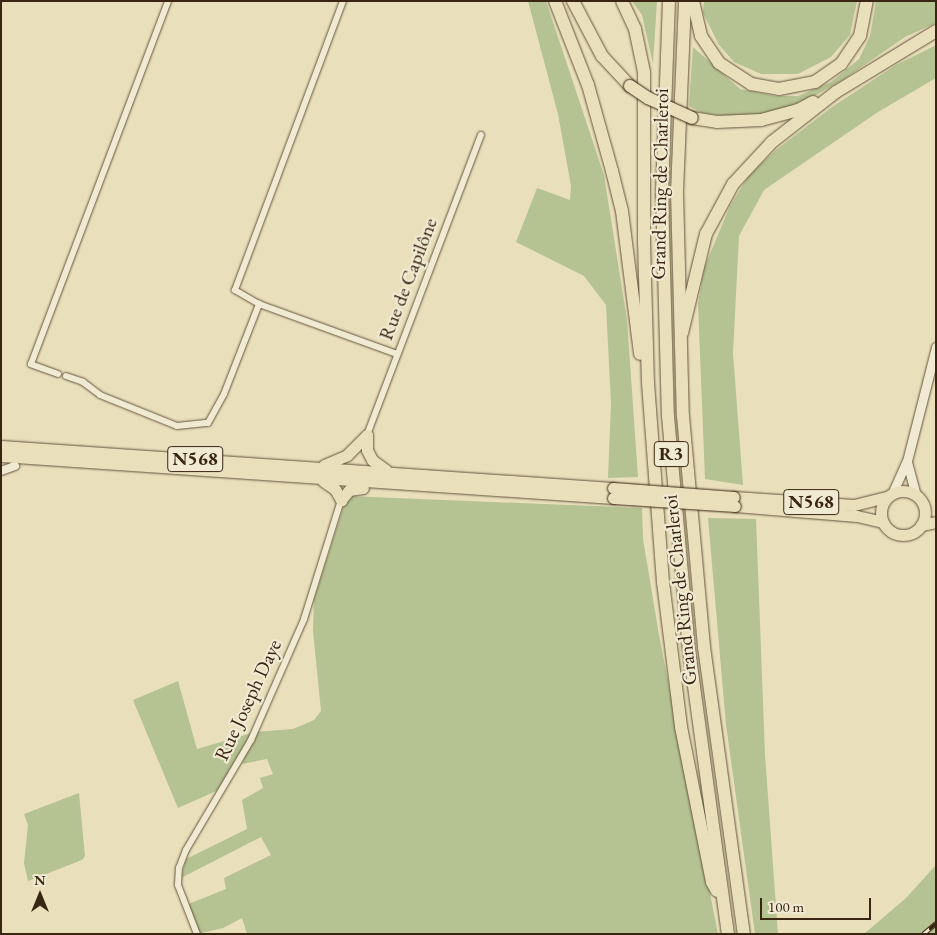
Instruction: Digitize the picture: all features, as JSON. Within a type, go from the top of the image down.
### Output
[{"type":"highway","points":[[555,1],[588,85],[612,171],[633,284],[639,349],[648,383]]},
{"type":"highway","points":[[573,1],[602,56],[630,86],[648,98],[692,118],[717,122],[761,120],[798,110],[836,92]]},
{"type":"highway","points":[[622,1],[635,28],[644,72],[644,242],[648,383],[654,484],[673,673],[689,771],[710,873],[724,904]]},
{"type":"highway","name":"Grand Ring de Charleroi","points":[[669,1],[662,192],[668,416],[689,650],[728,934]]},
{"type":"highway","name":"Grand Ring de Charleroi","points":[[685,1],[677,193],[683,416],[697,588],[744,934]]},
{"type":"highway","points":[[693,1],[701,36],[719,63],[751,84],[779,89],[815,82],[841,64],[860,36],[867,1]]},
{"type":"highway","points":[[680,338],[688,320],[693,281],[706,234],[733,184],[772,142],[836,92],[936,30]]},
{"type":"highway","points":[[321,466],[347,455],[366,435]]},
{"type":"highway","points":[[366,435],[367,450],[372,460],[388,472]]},
{"type":"highway","name":"N568","points":[[1,446],[321,466],[613,493]]},
{"type":"highway","name":"N568","points":[[1,456],[385,484],[613,493],[735,501],[854,504],[904,491],[936,506]]},
{"type":"highway","points":[[15,466],[32,458]]},
{"type":"highway","points":[[321,480],[335,489],[340,500],[349,490],[385,484]]},
{"type":"highway","points":[[882,522],[881,508],[890,495]]},
{"type":"highway","points":[[918,497],[925,512],[921,526]]},
{"type":"highway","name":"N568","points":[[735,501],[882,522],[891,532],[904,535],[921,526],[936,522]]},
{"type":"main road","points":[[890,495],[907,461],[936,347]]},
{"type":"main road","points":[[907,461],[918,497]]},
{"type":"street","points":[[58,374],[31,364],[168,1]]},
{"type":"street","points":[[344,1],[235,290],[259,304],[397,354]]},
{"type":"street","name":"Rue de Capilône","points":[[366,435],[481,135]]},
{"type":"street","points":[[66,376],[83,382],[100,395],[177,426],[208,423],[224,394],[259,304]]},
{"type":"street","points":[[1,471],[15,466]]},
{"type":"street","name":"Rue Joseph Daye","points":[[197,934],[178,885],[179,868],[186,850],[251,740],[304,619],[340,500]]},
{"type":"green space","points":[[528,1],[546,1],[604,175],[627,320],[638,477],[608,478],[611,404],[606,305],[584,276],[516,242],[537,188],[570,200],[571,186],[558,114]]},
{"type":"green space","points":[[632,1],[657,1],[653,64],[642,15]]},
{"type":"green space","points":[[704,1],[857,1],[850,35],[831,57],[798,74],[761,74],[734,62],[719,45],[703,13]]},
{"type":"green space","points":[[876,1],[936,1],[936,23],[905,37],[844,79],[799,105],[774,114],[724,116],[702,113],[689,106],[693,47],[740,89],[775,96],[798,96],[831,82],[859,59],[870,36]]},
{"type":"green space","points":[[936,45],[936,78],[878,112],[764,190],[739,236],[733,353],[743,485],[705,479],[698,304],[704,268],[730,206],[749,175],[776,150],[832,107],[896,65]]},
{"type":"green space","points":[[347,496],[642,508],[643,539],[659,635],[718,934],[247,934],[242,918],[223,928],[197,934],[186,905],[226,889],[224,878],[271,855],[261,837],[181,878],[186,859],[247,829],[242,800],[263,788],[260,778],[273,774],[267,759],[242,764],[253,736],[223,788],[178,808],[133,700],[178,681],[197,749],[255,732],[293,729],[314,720],[321,711],[313,631],[314,599]]},
{"type":"green space","points":[[708,518],[756,519],[765,755],[778,934],[755,934],[726,725]]},
{"type":"green space","points":[[79,793],[85,856],[82,860],[28,881],[24,863],[28,825],[24,814]]},
{"type":"green space","points":[[936,865],[936,933],[864,934],[906,898]]},
{"type":"railway","points":[[923,934],[936,923]]}]
